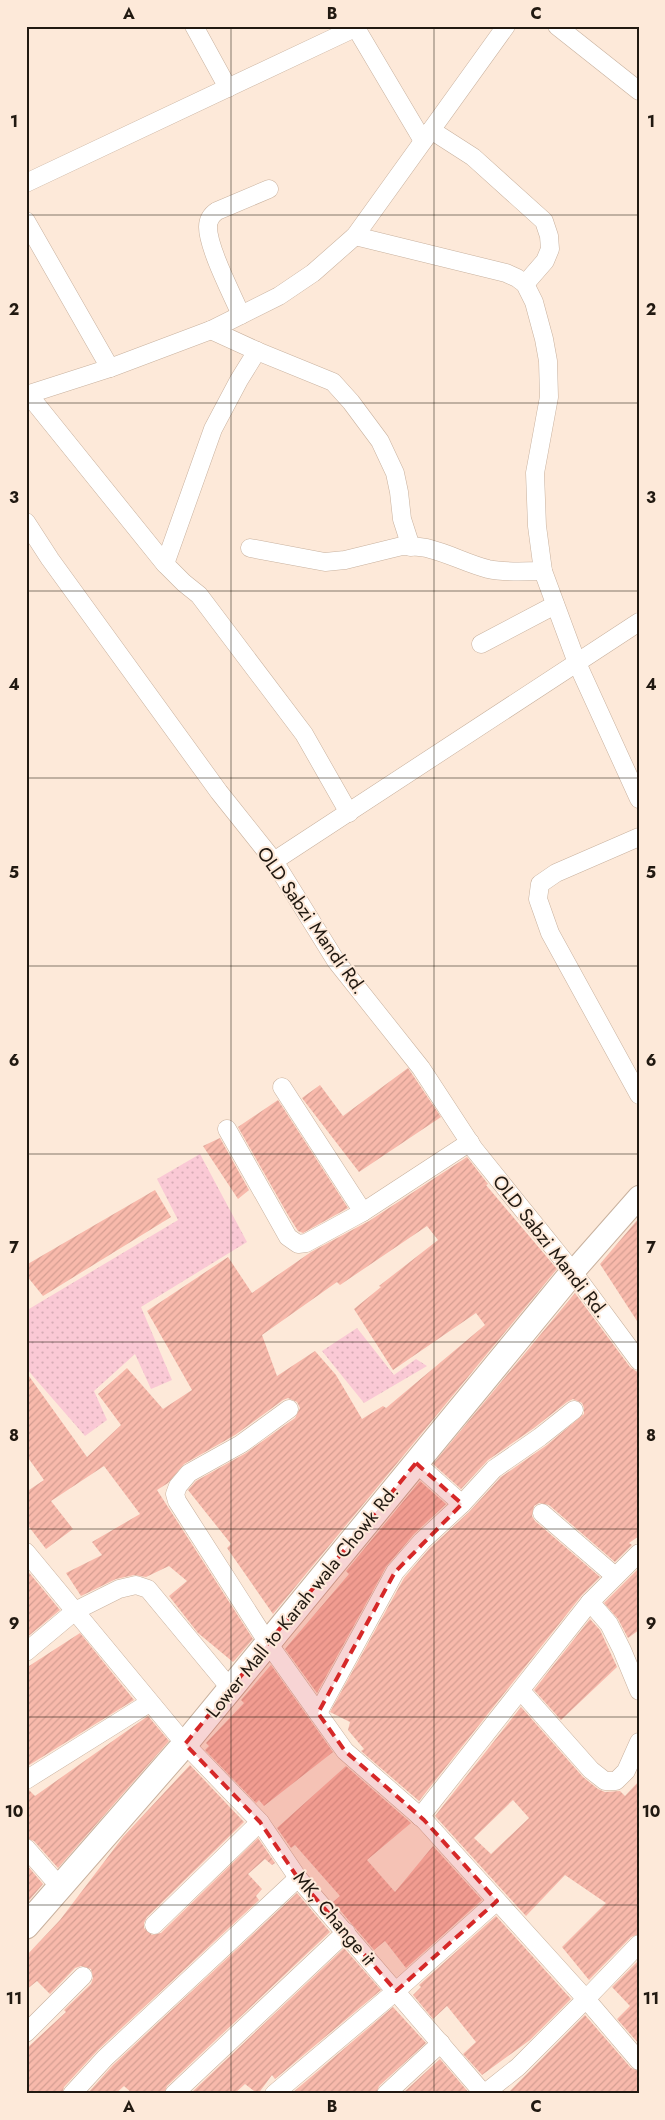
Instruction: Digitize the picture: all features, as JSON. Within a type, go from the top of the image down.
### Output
[{"type":"main road","name":"Lower Mall to Karah wala Chowk Rd.","points":[[26,1926],[185,1744],[573,1272]]},
{"type":"street","points":[[194,26],[228,88]]},
{"type":"street","points":[[349,813],[304,734],[200,595],[184,583],[166,564],[27,395],[110,368],[212,330],[279,296],[313,274],[355,236],[506,26]]},
{"type":"street","points":[[557,26],[639,91]]},
{"type":"street","points":[[26,183],[357,27],[427,136],[473,157],[544,221],[549,236],[550,249],[545,261],[525,284]]},
{"type":"street","points":[[241,315],[210,241],[208,226],[211,216],[217,211],[269,188]]},
{"type":"street","points":[[26,221],[110,368]]},
{"type":"street","points":[[355,236],[506,273],[525,284],[534,302],[548,361],[549,397],[535,472],[536,526],[543,571],[577,663],[639,799]]},
{"type":"street","points":[[212,330],[257,351],[333,382],[370,425],[380,441],[395,473],[402,518],[411,547]]},
{"type":"street","points":[[166,564],[213,429],[257,351]]},
{"type":"street","name":"OLD Sabzi Mandi Rd.","points":[[26,522],[50,559],[219,792],[274,861],[336,961],[421,1068],[470,1142],[573,1272],[639,1361]]},
{"type":"street","points":[[250,548],[326,562],[345,560],[402,546],[429,548],[461,561],[489,569],[508,572],[543,571]]},
{"type":"street","points":[[481,644],[555,605]]},
{"type":"street","points":[[274,861],[639,622]]},
{"type":"street","points":[[639,837],[556,873],[540,884],[538,899],[550,933],[639,1095]]},
{"type":"street","points":[[282,1087],[363,1212]]},
{"type":"street","points":[[227,1129],[288,1237],[298,1244],[306,1243],[363,1212],[470,1142]]},
{"type":"street","points":[[573,1272],[639,1197]]},
{"type":"street","points":[[289,1409],[241,1444],[189,1473],[178,1486],[177,1501],[268,1642],[345,1751],[420,1817],[586,1999],[639,2061]]},
{"type":"street","points":[[318,1713],[395,1572],[422,1541],[462,1504],[494,1469],[540,1437],[574,1410]]},
{"type":"street","points":[[416,1463],[462,1504]]},
{"type":"street","points":[[542,1513],[615,1576]]},
{"type":"street","name":"MK, Change it","points":[[26,1552],[149,1703],[185,1744],[260,1822],[298,1878],[484,2094],[518,2067],[639,1944]]},
{"type":"street","points":[[420,1817],[590,1602],[639,1553]]},
{"type":"street","points":[[26,1652],[75,1611],[119,1590],[136,1586],[148,1590],[230,1688]]},
{"type":"street","points":[[590,1602],[608,1624],[622,1650],[639,1690]]},
{"type":"street","points":[[521,1691],[591,1770],[605,1781],[616,1781],[626,1771],[639,1742]]},
{"type":"street","points":[[26,1780],[149,1703]]},
{"type":"street","points":[[154,1925],[260,1822]]},
{"type":"street","points":[[26,1848],[60,1887]]},
{"type":"street","points":[[72,2094],[105,2058],[298,1878]]},
{"type":"street","points":[[274,2094],[396,1991],[497,1901]]},
{"type":"street","points":[[174,2094],[346,1932]]},
{"type":"street","points":[[26,2033],[83,1976]]},
{"type":"street","points":[[386,2094],[441,2043]]},
{"type":"highlighted area","points":[[416,1463],[462,1504],[395,1572],[318,1713],[345,1751],[424,1820],[497,1901],[396,1991],[298,1878],[260,1822],[185,1744]]},
{"type":"shaded area","points":[[200,1154],[247,1242],[141,1307],[172,1380],[151,1389],[135,1354],[94,1391],[107,1420],[85,1436],[26,1368],[26,1305],[29,1309],[178,1220],[157,1179]]},
{"type":"shaded area","points":[[357,1328],[394,1375],[416,1359],[427,1366],[364,1403],[322,1351]]},
{"type":"building","points":[[408,1068],[441,1117],[359,1172],[302,1098],[320,1085],[343,1116]]},
{"type":"building","points":[[278,1100],[348,1208],[303,1233],[298,1231],[288,1215],[238,1127]]},
{"type":"building","points":[[220,1138],[249,1190],[238,1199],[203,1146]]},
{"type":"building","points":[[467,1157],[488,1184],[486,1185],[557,1269],[273,1614],[227,1548],[231,1544],[188,1490],[196,1481],[246,1453],[295,1418],[300,1408],[297,1402],[288,1398],[283,1400],[235,1435],[184,1464],[168,1483],[157,1490],[253,1639],[233,1662],[198,1633],[169,1596],[187,1581],[169,1566],[146,1577],[134,1575],[116,1579],[81,1596],[66,1573],[102,1555],[92,1542],[140,1514],[104,1466],[51,1501],[73,1529],[46,1549],[26,1523],[26,1492],[44,1480],[26,1455],[26,1372],[87,1457],[121,1425],[98,1394],[127,1368],[163,1409],[192,1390],[147,1311],[228,1257],[252,1293],[311,1252],[369,1221]],"holes":[[[427,1226],[438,1240],[379,1286],[381,1287],[354,1309],[393,1370],[476,1313],[485,1325],[386,1408],[383,1406],[362,1419],[336,1375],[315,1351],[277,1376],[262,1335],[337,1282],[340,1285]]]},
{"type":"building","points":[[155,1190],[171,1217],[43,1296],[26,1275],[26,1265]]},
{"type":"building","points":[[639,1218],[639,1324],[600,1264]]},
{"type":"building","points":[[575,1293],[630,1367],[639,1373],[639,1536],[629,1543],[632,1545],[615,1562],[549,1505],[539,1503],[534,1506],[532,1516],[535,1521],[600,1577],[582,1595],[419,1801],[361,1751],[364,1749],[348,1730],[350,1722],[330,1712],[404,1578],[430,1548],[469,1512],[501,1477],[547,1445],[584,1414],[582,1403],[573,1399],[567,1402],[488,1460],[461,1489],[433,1464]]},
{"type":"building","points":[[420,1481],[446,1504],[414,1534],[386,1567],[317,1693],[285,1649],[349,1574],[346,1571]]},
{"type":"building","points":[[639,1568],[639,1630],[628,1638],[618,1619],[604,1603]]},
{"type":"building","points":[[26,1569],[60,1610],[26,1638]]},
{"type":"building","points":[[590,1619],[600,1630],[617,1667],[561,1720],[534,1690]]},
{"type":"building","points":[[80,1633],[134,1700],[26,1767],[26,1668]]},
{"type":"building","points":[[271,1665],[333,1752],[264,1806],[259,1800],[256,1803],[205,1750],[209,1746],[206,1743],[244,1703],[241,1700]]},
{"type":"building","points":[[521,1707],[583,1777],[598,1789],[605,1792],[620,1791],[625,1796],[639,1781],[639,1934],[631,1937],[589,1980],[562,1947],[606,1903],[565,1875],[526,1916],[435,1816]],"holes":[[[513,1800],[529,1818],[491,1854],[474,1838]]]},
{"type":"building","points":[[148,1716],[169,1741],[58,1868],[34,1841],[26,1838],[26,1791],[29,1790],[35,1796]]},
{"type":"building","points":[[190,1765],[244,1822],[147,1917],[144,1928],[152,1935],[161,1933],[258,1838],[275,1863],[272,1865],[265,1859],[248,1874],[262,1889],[256,1896],[259,1900],[98,2050],[64,2087],[62,2094],[26,2094],[26,2049],[66,2012],[64,2010],[91,1984],[93,1978],[91,1969],[81,1966],[75,1968],[50,1994],[37,1981],[26,1990],[26,1956],[60,1920],[123,1837]]},
{"type":"building","points":[[346,1766],[411,1823],[367,1860],[395,1892],[433,1846],[482,1900],[406,1968],[385,1941],[374,1950],[333,1902],[340,1896],[295,1845],[291,1848],[277,1828]]},
{"type":"building","points":[[26,1864],[43,1884],[26,1904]]},
{"type":"building","points":[[297,1893],[330,1932],[167,2086],[164,2094],[133,2094],[124,2086],[115,2094],[87,2094],[113,2065]]},
{"type":"building","points":[[496,1916],[571,1999],[530,2040],[482,2075],[463,2054],[476,2042],[447,2006],[433,2019],[413,1995],[421,1987],[419,1985]]},
{"type":"building","points":[[344,1948],[381,1990],[275,2079],[272,2075],[258,2094],[245,2084],[234,2094],[190,2094]]},
{"type":"building","points":[[639,1960],[639,2044],[617,2019],[630,2006],[612,1987]]},
{"type":"building","points":[[393,2007],[426,2043],[379,2086],[376,2094],[291,2094]]},
{"type":"building","points":[[585,2015],[631,2068],[639,2071],[639,2094],[507,2094]]},
{"type":"building","points":[[440,2059],[470,2094],[402,2094]]}]
